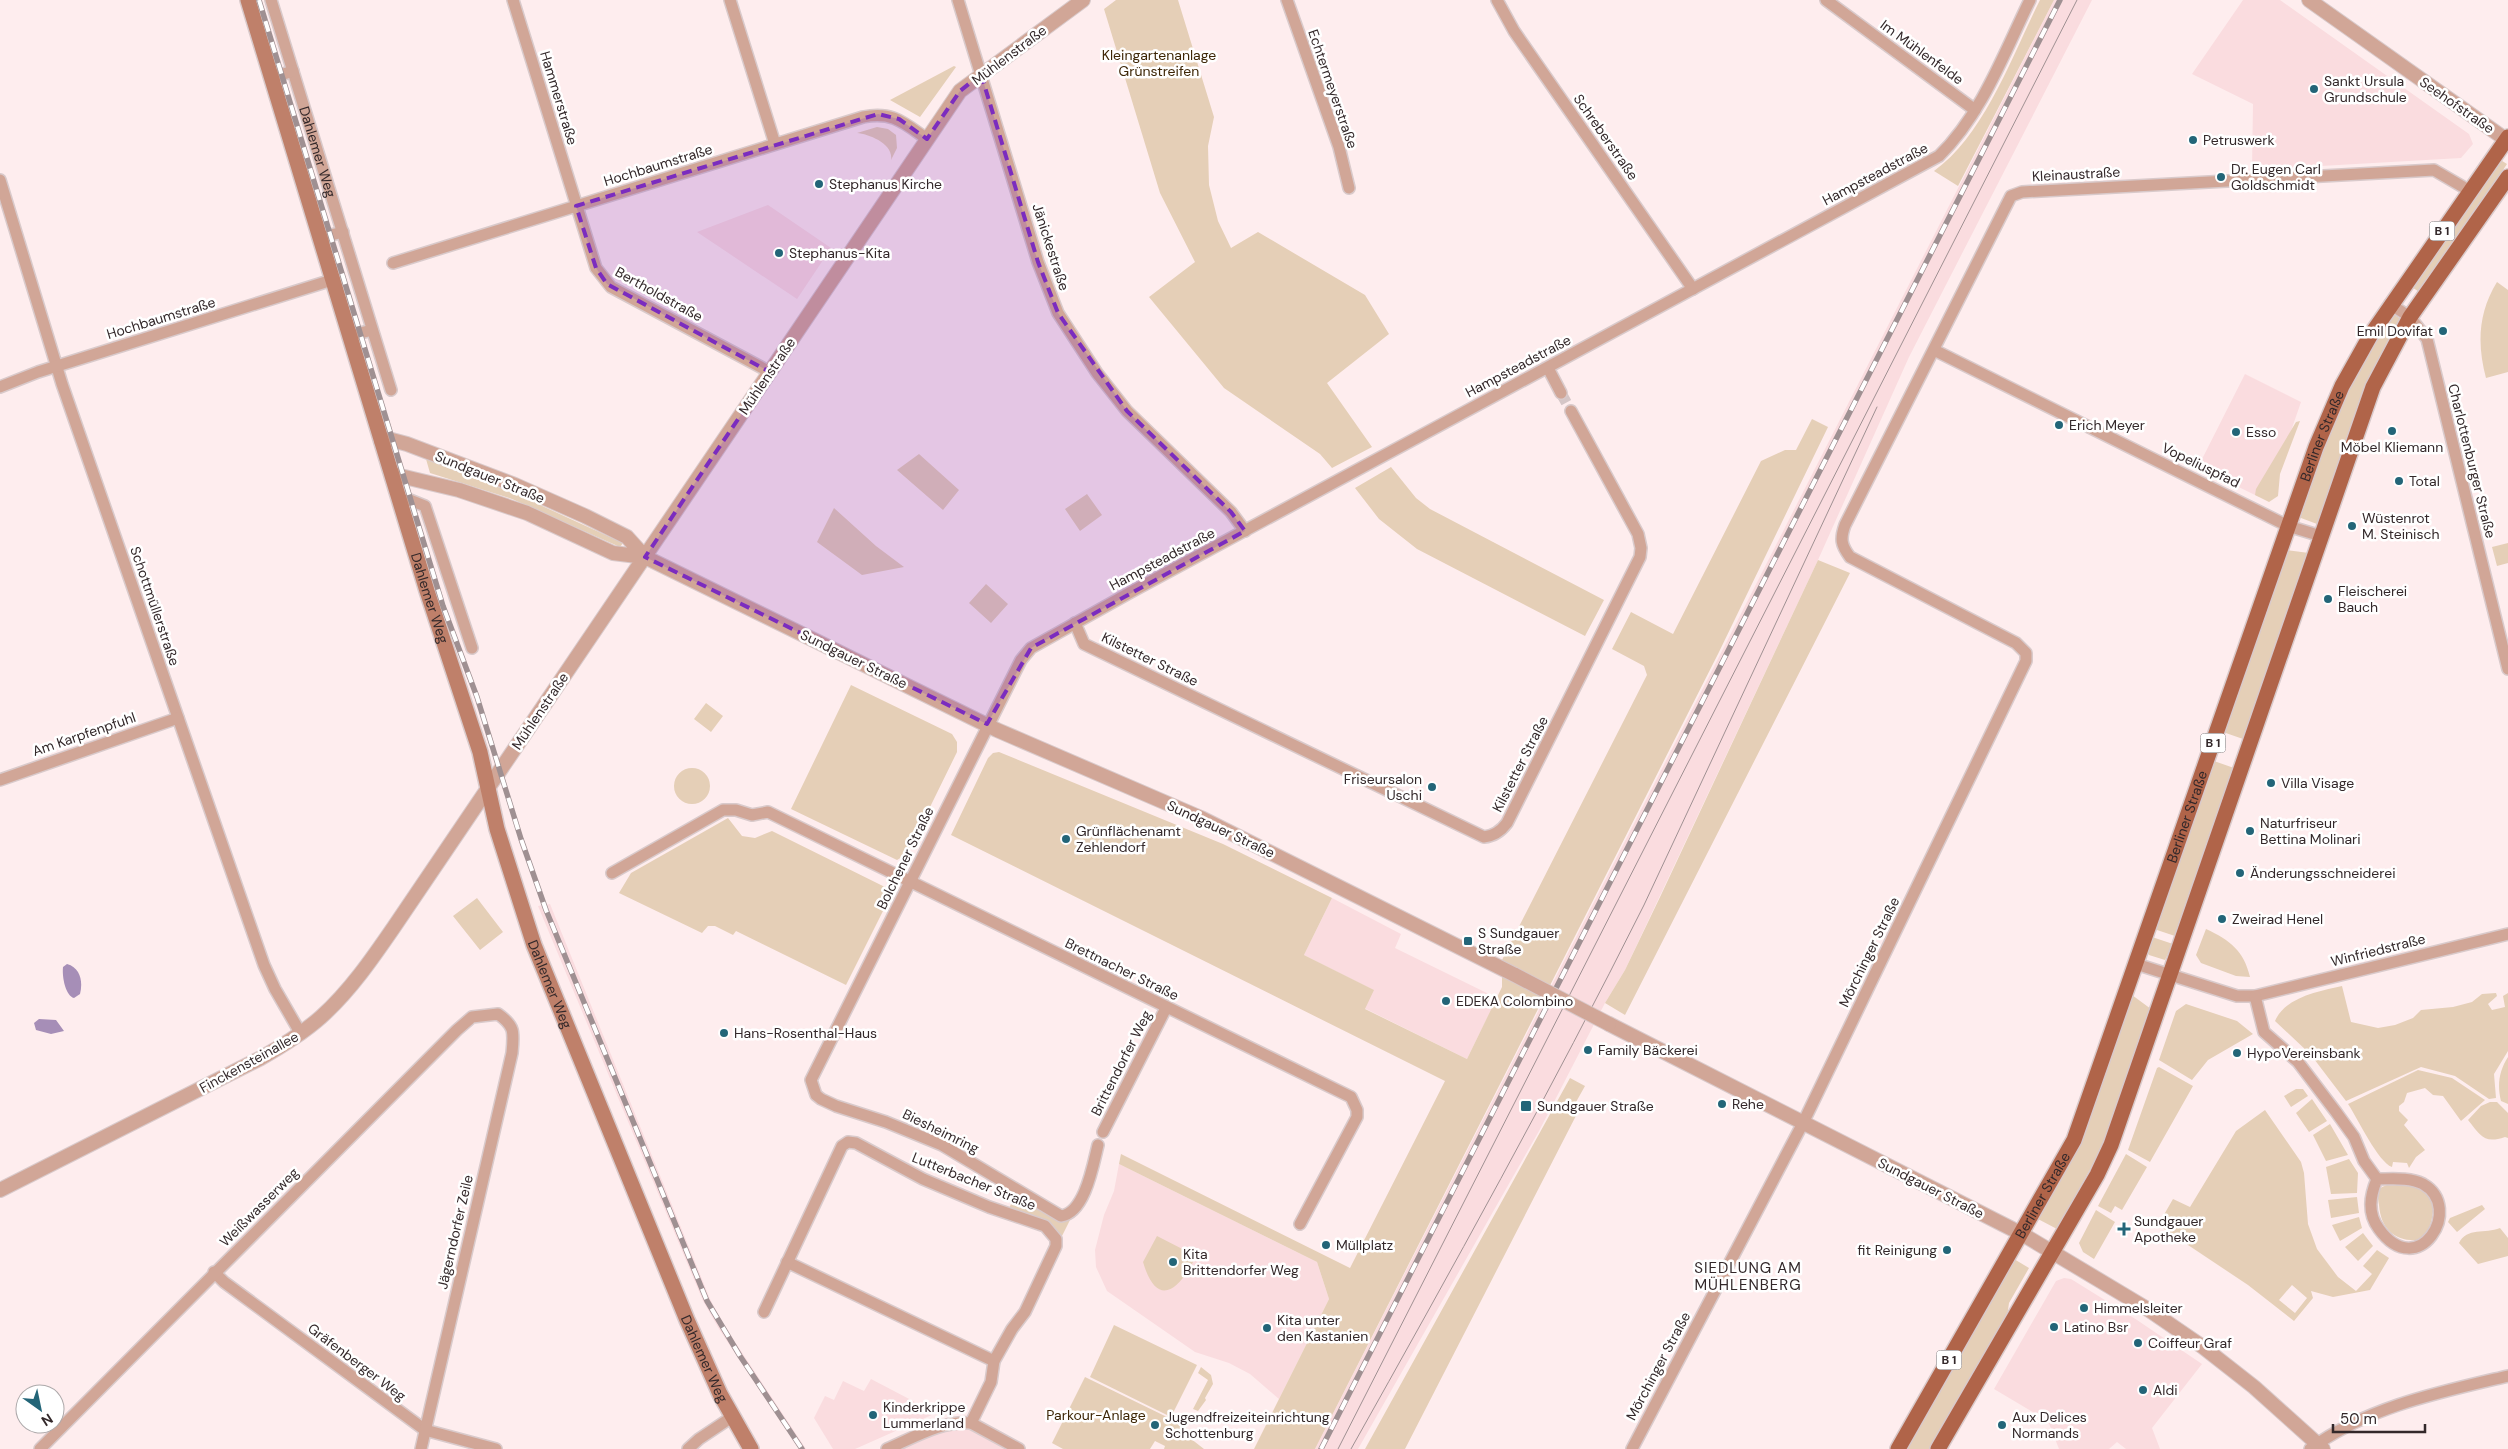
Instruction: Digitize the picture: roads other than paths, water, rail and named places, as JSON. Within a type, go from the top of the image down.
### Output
[{"type":"main road","name":"Dahlemer Weg","points":[[248,0],[427,591],[474,734],[497,829],[539,956],[687,1320],[732,1417],[751,1449]]},
{"type":"main road","name":"Berliner Straße","points":[[1898,1449],[2074,1140],[2288,526],[2316,447],[2338,395],[2390,304],[2507,139]]},
{"type":"main road","name":"B 1","points":[[1938,1449],[2097,1174],[2111,1144],[2373,387],[2410,317],[2508,177]]},
{"type":"street","name":"Dahlemer Weg","points":[[271,0],[391,390]]},
{"type":"street","name":"Hammerstraße","points":[[513,0],[576,206]]},
{"type":"street","points":[[730,0],[775,144]]},
{"type":"street","name":"Jänickestraße","points":[[958,0],[1047,289],[1069,331],[1097,373],[1127,411],[1231,512],[1244,531]]},
{"type":"street","name":"Mühlenstraße","points":[[488,788],[960,91],[1083,0]]},
{"type":"street","name":"Echtermeyerstraße","points":[[1287,0],[1339,147],[1349,188]]},
{"type":"street","name":"Schreberstraße","points":[[1497,0],[1514,31],[1693,289]]},
{"type":"street","name":"Im Mühlenfelde","points":[[1826,0],[1975,110]]},
{"type":"street","name":"Hampsteadstraße","points":[[987,724],[1020,660],[1031,648],[1939,156],[1954,141],[1975,110],[2030,0]]},
{"type":"street","name":"Seehofstraße","points":[[2309,0],[2507,139]]},
{"type":"street","points":[[271,78],[293,71]]},
{"type":"street","name":"Hochbaumstraße","points":[[393,263],[775,144],[878,114],[899,119],[927,139]]},
{"type":"street","name":"Kleinaustraße","points":[[1843,548],[1841,538],[1845,525],[2011,196],[2017,193],[2434,170],[2470,191]]},
{"type":"street","name":"Schottmüllerstraße","points":[[0,180],[56,366],[264,965],[277,994],[301,1034]]},
{"type":"street","name":"Bertholdstraße","points":[[576,206],[596,268],[607,284],[770,372]]},
{"type":"street","points":[[319,238],[343,232]]},
{"type":"street","name":"Hochbaumstraße","points":[[0,387],[56,366],[332,280]]},
{"type":"street","name":"Charlottenburger Straße","points":[[2390,304],[2410,317],[2426,339],[2508,669]]},
{"type":"street","points":[[349,336],[372,330]]},
{"type":"street","name":"Vopeliuspfad","points":[[1934,350],[2288,526],[2321,536]]},
{"type":"street","points":[[1548,368],[1561,392]]},
{"type":"street","name":"Kilstetter Straße","points":[[1075,623],[1084,644],[1484,837],[1491,836],[1502,830],[1507,823],[1640,557],[1641,548],[1638,534],[1571,411]]},
{"type":"street","name":"Sundgauer Straße","points":[[381,441],[392,440],[408,444],[538,495],[627,537],[645,557]]},
{"type":"street","name":"Sundgauer Straße","points":[[392,474],[459,490],[527,513],[613,553],[645,557],[987,724],[1201,818],[1515,975],[2022,1234],[2149,1310],[2203,1347],[2254,1387],[2317,1447]]},
{"type":"street","name":"Dahlemer Weg","points":[[400,502],[410,500],[425,506],[472,648]]},
{"type":"street","name":"Mörchinger Straße","points":[[1632,1449],[1803,1123],[2026,657],[2026,653],[2016,642],[1850,557],[1843,548]]},
{"type":"street","name":"Am Karpfenpfuhl","points":[[0,780],[178,718]]},
{"type":"street","name":"Bolchener Straße","points":[[850,1004],[987,724]]},
{"type":"street","name":"Finckensteinallee","points":[[0,1190],[226,1077],[301,1034],[331,1006],[373,957],[488,788]]},
{"type":"street","name":"Brettnacher Straße","points":[[612,873],[723,810],[736,810],[752,815],[768,812],[1351,1098],[1357,1110],[1357,1117],[1300,1224]]},
{"type":"street","name":"Winfriedstraße","points":[[2136,964],[2237,996],[2255,996],[2508,934]]},
{"type":"street","points":[[2255,996],[2264,1032],[2298,1062],[2354,1136],[2364,1161],[2377,1179],[2417,1182],[2432,1192],[2438,1208],[2438,1218],[2435,1234],[2430,1240],[2414,1247],[2401,1246],[2389,1241],[2382,1234],[2374,1220],[2370,1204],[2377,1179]]},
{"type":"street","name":"Biesheimring","points":[[850,1004],[810,1080],[816,1095],[821,1099],[836,1106],[886,1122],[942,1145],[1060,1216],[1067,1215],[1076,1208],[1090,1179],[1098,1145]]},
{"type":"street","name":"Brittendorfer Weg","points":[[1103,1132],[1166,1008]]},
{"type":"street","name":"Weißwasserweg","points":[[40,1449],[214,1272],[463,1025],[481,1014],[498,1014],[510,1022]]},
{"type":"street","name":"Jägerndorfer Zeile","points":[[421,1449],[512,1053],[514,1034],[510,1022]]},
{"type":"street","name":"Lutterbacher Straße","points":[[764,1312],[842,1146],[848,1142],[856,1143],[922,1179],[989,1207],[1045,1226],[1056,1239],[1056,1246],[1025,1312],[1012,1329],[994,1362],[991,1382],[971,1423]]},
{"type":"street","points":[[788,1262],[994,1362]]},
{"type":"street","name":"Gräfenberger Weg","points":[[214,1272],[224,1282],[425,1430],[496,1449]]},
{"type":"street","points":[[2317,1447],[2356,1423],[2397,1405],[2508,1376]]},
{"type":"street","points":[[688,1449],[699,1439],[732,1417]]},
{"type":"street","points":[[887,1449],[950,1423],[971,1423],[1019,1449]]},
{"type":"tunnel","points":[[1561,393],[1571,411]]},
{"type":"tram line","points":[[1338,1449],[2077,0]]},
{"type":"tram line","points":[[1351,1449],[1537,1111],[1644,905],[1877,407]]},
{"type":"railway","points":[[259,0],[443,606],[477,697],[521,839],[546,910],[707,1301],[740,1356],[802,1449]]},
{"type":"railway","points":[[1321,1449],[2060,0]]},
{"type":"place","name":"Sankt Ursula Grundschule","points":[[2314,89]]},
{"type":"place","name":"Petruswerk","points":[[2193,140]]},
{"type":"place","name":"Dr. Eugen Carl Goldschmidt","points":[[2221,177]]},
{"type":"place","name":"Stephanus Kirche","points":[[819,184]]},
{"type":"place","name":"Stephanus-Kita","points":[[779,253]]},
{"type":"place","name":"Emil Dovifat","points":[[2443,331]]},
{"type":"place","name":"Erich Meyer","points":[[2059,425]]},
{"type":"place","name":"Möbel Kliemann","points":[[2392,431]]},
{"type":"place","name":"Esso","points":[[2236,432]]},
{"type":"place","name":"Total","points":[[2399,481]]},
{"type":"place","name":"Wüstenrot M. Steinisch","points":[[2352,526]]},
{"type":"place","name":"Fleischerei Bauch","points":[[2328,599]]},
{"type":"place","name":"Villa Visage","points":[[2271,783]]},
{"type":"place","name":"Friseursalon Uschi","points":[[1432,787]]},
{"type":"place","name":"Naturfriseur Bettina Molinari","points":[[2250,831]]},
{"type":"place","name":"Grünflächenamt Zehlendorf","points":[[1066,839]]},
{"type":"place","name":"Änderungsschneiderei","points":[[2240,873]]},
{"type":"place","name":"Zweirad Henel","points":[[2222,919]]},
{"type":"place","name":"S Sundgauer Straße","points":[[1468,941]]},
{"type":"place","name":"EDEKA Colombino","points":[[1446,1001]]},
{"type":"place","name":"Hans-Rosenthal-Haus","points":[[724,1033]]},
{"type":"place","name":"Family Bäckerei","points":[[1588,1050]]},
{"type":"place","name":"HypoVereinsbank","points":[[2237,1053]]},
{"type":"place","name":"Rehe","points":[[1722,1104]]},
{"type":"place","name":"Sundgauer Straße","points":[[1526,1106]]},
{"type":"place","name":"Sundgauer Apotheke","points":[[2124,1229]]},
{"type":"place","name":"Müllplatz","points":[[1326,1245]]},
{"type":"place","name":"fit Reinigung","points":[[1947,1250]]},
{"type":"place","name":"Kita Brittendorfer Weg","points":[[1173,1262]]},
{"type":"place","name":"Himmelsleiter","points":[[2084,1308]]},
{"type":"place","name":"Latino Bsr","points":[[2054,1327]]},
{"type":"place","name":"Kita unter den Kastanien","points":[[1267,1328]]},
{"type":"place","name":"Coiffeur Graf","points":[[2138,1343]]},
{"type":"place","name":"Aldi","points":[[2143,1390]]},
{"type":"place","name":"Kinderkrippe Lummerland","points":[[873,1415]]},
{"type":"place","name":"Jugendfreizeiteinrichtung Schottenburg","points":[[1155,1425]]},
{"type":"place","name":"Aux Delices Normands","points":[[2002,1425]]},
{"type":"district","name":"SIEDLUNG AM MÜHLENBERG","points":[[1748,1276]]},
{"type":"park label","name":"Kleingartenanlage Grünstreifen","points":[[1159,64]]},
{"type":"park label","name":"Parkour-Anlage","points":[[1096,1415]]}]
